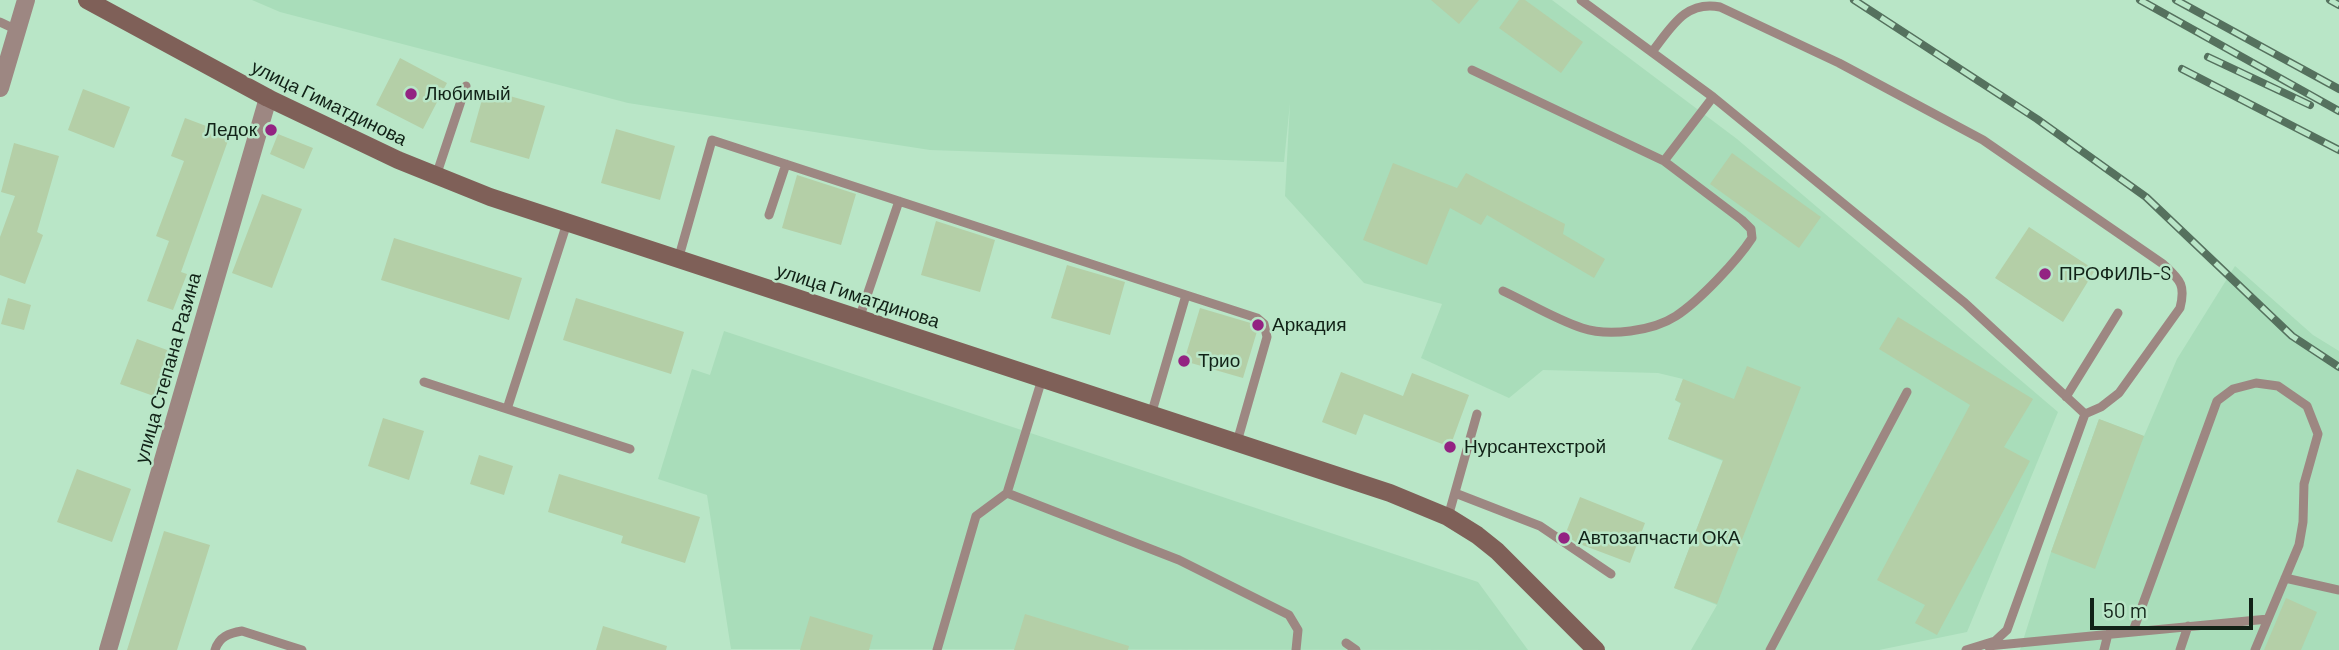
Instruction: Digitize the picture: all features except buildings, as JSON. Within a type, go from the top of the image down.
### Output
[{"type":"main road","name":"улица Гиматдинова","points":[[87,0],[268,98],[398,160],[490,197],[1390,493],[1448,517],[1497,551],[1596,650]]},
{"type":"street","points":[[0,88],[26,0]]},
{"type":"street","name":"улица Степана Разина","points":[[108,650],[268,98]]},
{"type":"lane","points":[[1581,0],[1713,97],[1965,303],[2085,414]]},
{"type":"lane","points":[[1652,52],[1683,12],[1694,3],[1707,2],[1839,63],[1983,140],[2163,264],[2180,280],[2183,295],[2180,308],[2119,393],[2101,407],[2085,414],[2007,630],[1995,641],[1966,650]]},
{"type":"lane","points":[[0,22],[17,30]]},
{"type":"lane","points":[[1472,70],[1664,161],[1751,229],[1752,238],[1744,250],[1715,281],[1676,316],[1640,330],[1613,332],[1583,328],[1503,291]]},
{"type":"lane","points":[[436,176],[466,86]]},
{"type":"lane","points":[[1664,161],[1713,97]]},
{"type":"lane","points":[[678,260],[712,140],[1257,318],[1266,329],[1267,337],[1237,443]]},
{"type":"lane","points":[[769,215],[786,164]]},
{"type":"lane","points":[[859,319],[899,201]]},
{"type":"lane","points":[[507,409],[567,223]]},
{"type":"lane","points":[[1151,415],[1186,295]]},
{"type":"lane","points":[[2066,397],[2118,313]]},
{"type":"lane","points":[[937,650],[976,516],[1007,493],[1042,379]]},
{"type":"lane","points":[[424,382],[630,449]]},
{"type":"lane","points":[[2133,631],[2217,401],[2234,389],[2256,383],[2278,386],[2307,406],[2318,434],[2304,484],[2301,535],[2255,650]]},
{"type":"lane","points":[[1770,650],[1907,392]]},
{"type":"lane","points":[[1448,517],[1477,414]]},
{"type":"lane","points":[[1007,493],[1179,560],[1289,615],[1298,631],[1296,650]]},
{"type":"lane","points":[[1455,493],[1540,526],[1611,574]]},
{"type":"lane","points":[[2285,578],[2339,590]]},
{"type":"lane","points":[[1979,647],[2031,646],[2133,631],[2268,619]]},
{"type":"lane","points":[[2180,650],[2188,626]]},
{"type":"lane","points":[[215,650],[223,637],[242,631],[302,650]]},
{"type":"lane","points":[[2104,650],[2108,634]]},
{"type":"lane","points":[[1346,643],[1356,650]]},
{"type":"shaded area","points":[[252,0],[1552,0],[1737,139],[2058,412],[1967,632],[1879,650],[1691,650],[1717,605],[1674,588],[1723,461],[1668,439],[1681,404],[1675,400],[1683,379],[1658,373],[1543,370],[1509,398],[1421,358],[1442,304],[1364,283],[1285,196],[1290,103],[1284,162],[930,150],[628,103],[280,12]]},
{"type":"shaded area","points":[[2235,266],[2313,335],[2339,351],[2339,650],[2020,650],[2051,552],[2099,419],[2144,436],[2177,359]]},
{"type":"shaded area","points":[[724,331],[1478,582],[1528,650],[731,649],[707,495],[658,479],[692,369],[710,375]]},
{"type":"railway","points":[[1854,0],[2037,119],[2146,197],[2292,336],[2339,367]]},
{"type":"railway","points":[[2140,0],[2339,111]]},
{"type":"railway","points":[[2176,0],[2339,89]]},
{"type":"railway","points":[[2330,0],[2339,5]]},
{"type":"railway","points":[[2208,57],[2310,105]]},
{"type":"railway","points":[[2182,69],[2339,150]]},
{"type":"place","name":"Любимый","points":[[411,94]]},
{"type":"place","name":"Ледок","points":[[271,130]]},
{"type":"place","name":"ПРОФИЛЬ-S","points":[[2045,274]]},
{"type":"place","name":"Аркадия","points":[[1258,325]]},
{"type":"place","name":"Трио","points":[[1184,361]]},
{"type":"place","name":"Нурсантехстрой","points":[[1450,447]]},
{"type":"place","name":"Автозапчасти ОКА","points":[[1564,538]]}]
